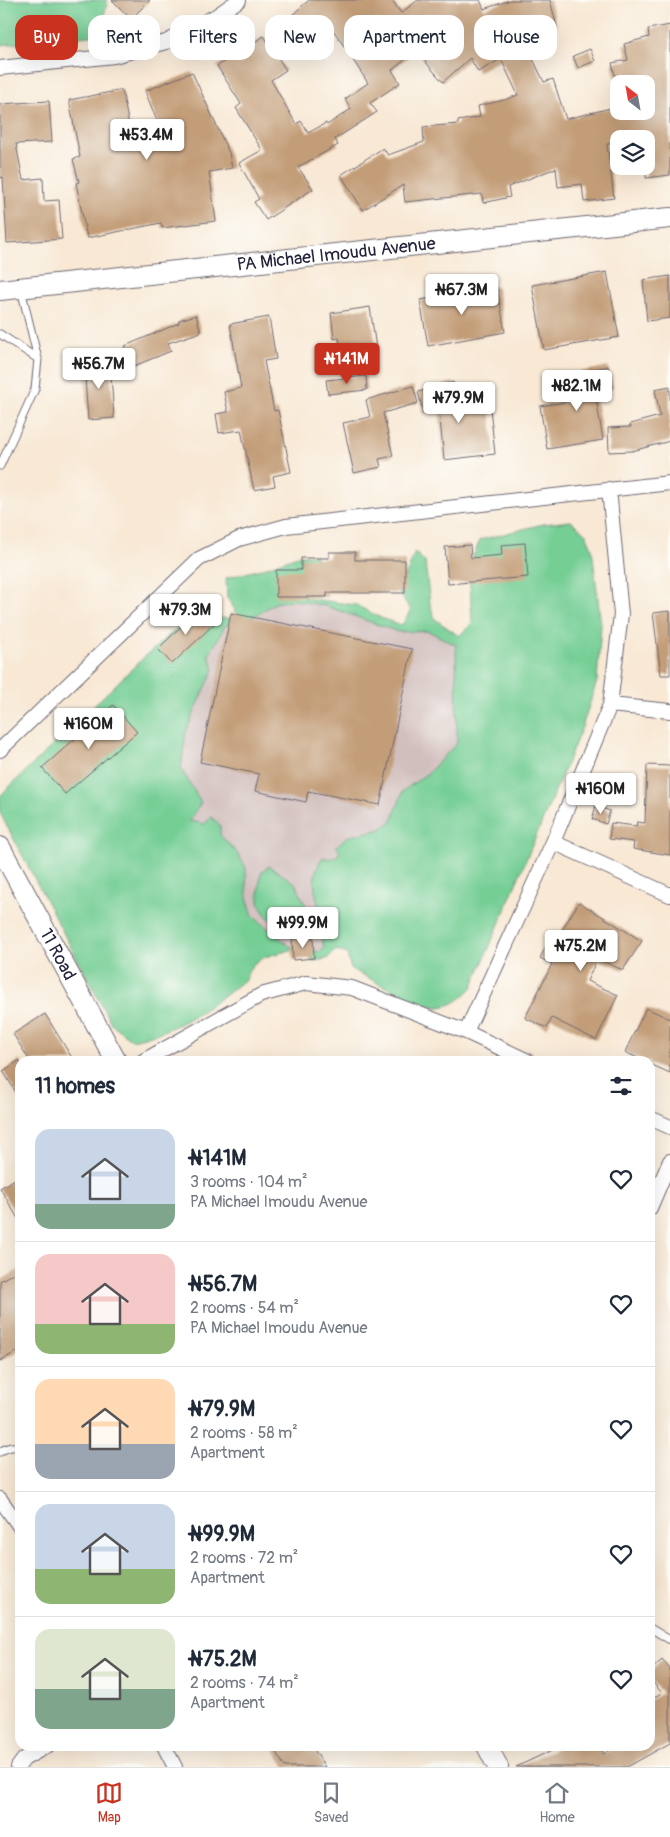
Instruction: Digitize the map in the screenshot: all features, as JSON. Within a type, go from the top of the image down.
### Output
[{"type":"street","points":[[0,68],[114,56],[166,42],[216,16],[239,0]]},
{"type":"street","name":"PA Michael Imoudu Avenue","points":[[0,290],[670,218]]},
{"type":"street","points":[[0,750],[199,559],[239,539],[286,526],[670,483]]},
{"type":"street","points":[[466,1032],[553,842],[610,705],[621,614],[609,489]]},
{"type":"street","points":[[610,705],[670,711]]},
{"type":"street","points":[[553,842],[670,895]]},
{"type":"street","name":"11 Road","points":[[0,847],[113,1056]]},
{"type":"street","points":[[152,1056],[261,995],[306,983],[352,988],[466,1032],[517,1056]]},
{"type":"street","points":[[655,1120],[670,1127]]},
{"type":"street","points":[[655,1196],[670,1161]]},
{"type":"street","points":[[0,1499],[15,1520]]},
{"type":"street","points":[[18,1767],[24,1759],[38,1751]]},
{"type":"street","points":[[167,1751],[175,1767]]},
{"type":"street","points":[[490,1751],[498,1767]]},
{"type":"lane","points":[[0,466],[35,389],[38,359],[21,288]]},
{"type":"lane","points":[[0,334],[38,359]]},
{"type":"lane","points":[[0,1452],[6,1448],[15,1447]]},
{"type":"lane","points":[[655,1631],[670,1640]]},
{"type":"shaded area","points":[[293,600],[326,606],[398,632],[428,631],[456,645],[457,743],[429,772],[403,791],[392,821],[381,829],[346,837],[338,855],[330,859],[323,857],[317,865],[315,892],[321,912],[330,926],[322,939],[324,948],[320,952],[289,946],[253,916],[247,897],[246,868],[238,854],[220,835],[211,817],[205,824],[190,821],[181,769],[186,731],[214,669],[209,655],[225,626],[253,617],[275,603]]},
{"type":"green space","points":[[0,0],[108,0],[104,15],[88,15],[88,36],[78,37],[78,15],[15,15],[15,43],[0,45]]},
{"type":"green space","points":[[571,521],[586,534],[592,548],[601,625],[597,681],[582,727],[472,988],[454,1003],[440,1007],[433,1006],[396,992],[351,969],[347,954],[336,950],[327,959],[314,961],[294,949],[271,955],[258,961],[249,971],[246,979],[232,990],[193,1017],[165,1030],[132,1040],[112,1025],[0,813],[0,796],[139,662],[199,608],[217,617],[237,617],[234,608],[227,598],[226,578],[261,569],[300,555],[315,555],[324,568],[305,588],[305,598],[356,605],[383,619],[402,625],[411,610],[399,593],[415,552],[425,562],[430,604],[435,619],[459,636],[472,623],[469,567],[480,540],[543,524]],"holes":[[[293,600],[326,606],[398,632],[428,631],[456,645],[457,743],[429,772],[403,791],[392,821],[381,829],[346,837],[336,847],[340,851],[338,855],[330,859],[323,857],[318,865],[314,883],[320,909],[329,926],[322,939],[324,948],[320,952],[289,946],[253,916],[247,897],[246,868],[238,854],[220,835],[220,825],[211,817],[205,824],[190,821],[201,802],[181,769],[186,731],[214,669],[209,655],[225,626],[253,617],[275,603]]]},
{"type":"green space","points":[[269,866],[295,883],[308,910],[310,934],[281,926],[264,912],[259,902],[259,885],[261,873]]},
{"type":"building","points":[[112,0],[150,0],[135,15],[127,15]]},
{"type":"building","points":[[309,0],[392,0],[401,13],[418,0],[480,0],[484,9],[510,0],[550,0],[554,15],[474,15],[474,60],[499,60],[478,72],[470,58],[443,82],[424,60],[464,60],[464,15],[344,15],[344,46],[334,31],[334,15],[292,15]]},
{"type":"building","points":[[670,25],[670,175],[646,178],[646,175],[655,175],[655,130],[610,130],[610,144],[607,144],[614,198],[584,202],[582,184],[558,187],[556,168],[508,187],[510,197],[483,203],[482,194],[405,202],[403,185],[363,210],[341,175],[383,148],[388,155],[424,142],[423,127],[458,124],[458,121],[480,117],[478,106],[518,95],[501,60],[533,60],[544,82],[553,79],[566,119],[610,108],[610,120],[655,120],[655,75],[615,75],[612,63],[628,60],[624,44],[649,37],[648,29]]},
{"type":"building","points":[[264,36],[265,60],[280,60],[286,70],[271,80],[296,124],[301,121],[308,133],[326,123],[327,125],[351,109],[345,99],[368,83],[353,60],[405,60],[392,70],[400,83],[370,103],[377,112],[335,139],[338,145],[298,167],[313,189],[266,220],[254,202],[259,199],[239,163],[262,150],[236,108],[241,104],[217,66],[226,60],[255,60],[255,42]]},
{"type":"building","points":[[590,49],[595,61],[578,68],[573,56]]},
{"type":"building","points":[[192,72],[229,153],[232,168],[209,172],[216,221],[162,228],[161,223],[87,238],[76,183],[79,182],[73,159],[80,157],[69,100],[122,90],[133,146],[165,141],[145,91]]},
{"type":"building","points":[[49,101],[52,142],[16,144],[23,180],[43,178],[44,201],[59,200],[62,239],[7,243],[3,177],[0,178],[0,104]]},
{"type":"building","points":[[607,272],[619,337],[544,350],[532,285]]},
{"type":"building","points":[[670,276],[670,318],[647,321],[643,280]]},
{"type":"building","points":[[497,287],[505,332],[428,346],[420,300]]},
{"type":"building","points":[[370,307],[376,348],[341,354],[339,338],[334,339],[331,313]]},
{"type":"building","points":[[196,315],[201,332],[168,343],[171,351],[134,366],[125,346],[179,323],[179,320]]},
{"type":"building","points":[[269,317],[276,359],[264,361],[274,411],[278,410],[291,472],[273,476],[275,486],[254,490],[241,430],[219,433],[216,414],[228,412],[224,392],[241,388],[230,324]]},
{"type":"building","points":[[110,361],[114,418],[88,420],[84,363]]},
{"type":"building","points":[[608,366],[613,388],[595,392],[603,440],[547,449],[540,406],[578,400],[572,374]]},
{"type":"building","points":[[366,376],[367,390],[328,394],[326,380]]},
{"type":"building","points":[[453,382],[461,411],[490,408],[495,454],[444,460],[439,409],[424,414],[418,392]]},
{"type":"building","points":[[413,386],[418,403],[383,413],[393,456],[379,459],[381,467],[354,473],[343,423],[370,417],[366,400]]},
{"type":"building","points":[[670,386],[670,441],[632,451],[609,452],[608,428],[631,427],[630,424],[660,416],[655,389]]},
{"type":"building","points":[[525,543],[528,577],[448,584],[445,547],[470,545],[471,558],[502,555],[501,545]]},
{"type":"building","points":[[329,552],[355,552],[355,560],[405,560],[405,593],[327,593],[327,597],[276,597],[276,570],[301,570],[301,558],[329,558]]},
{"type":"building","points":[[199,609],[214,624],[172,664],[158,649]]},
{"type":"building","points":[[670,611],[670,675],[661,675],[653,613]]},
{"type":"building","points":[[231,613],[412,649],[380,805],[308,791],[306,802],[255,791],[259,774],[200,762]]},
{"type":"building","points":[[113,705],[137,732],[65,794],[42,768]]},
{"type":"building","points":[[647,765],[670,766],[670,855],[633,849],[634,842],[609,839],[611,823],[636,826],[637,822],[645,823]]},
{"type":"building","points":[[596,806],[610,811],[606,824],[592,819]]},
{"type":"building","points":[[579,902],[642,941],[623,970],[597,959],[587,981],[618,995],[596,1040],[552,1018],[547,1028],[525,1018],[552,964],[540,958],[547,944],[552,946]]},
{"type":"building","points":[[313,937],[314,958],[293,960],[292,939]]},
{"type":"building","points":[[646,1008],[670,1019],[670,1073],[655,1066],[655,1056],[633,1056],[625,1052]]},
{"type":"building","points":[[45,1014],[71,1056],[27,1056],[13,1034]]},
{"type":"building","points":[[15,1063],[15,1091],[3,1071]]},
{"type":"building","points":[[15,1179],[15,1214],[0,1188]]},
{"type":"building","points":[[15,1272],[15,1353],[0,1361],[0,1281]]},
{"type":"building","points":[[662,1660],[670,1669],[670,1743],[627,1767],[516,1767],[550,1751],[602,1751],[604,1754],[609,1751],[655,1751],[655,1697],[662,1693],[655,1685],[655,1666]]},
{"type":"building","points":[[275,1751],[315,1751],[325,1767],[285,1767]]}]
